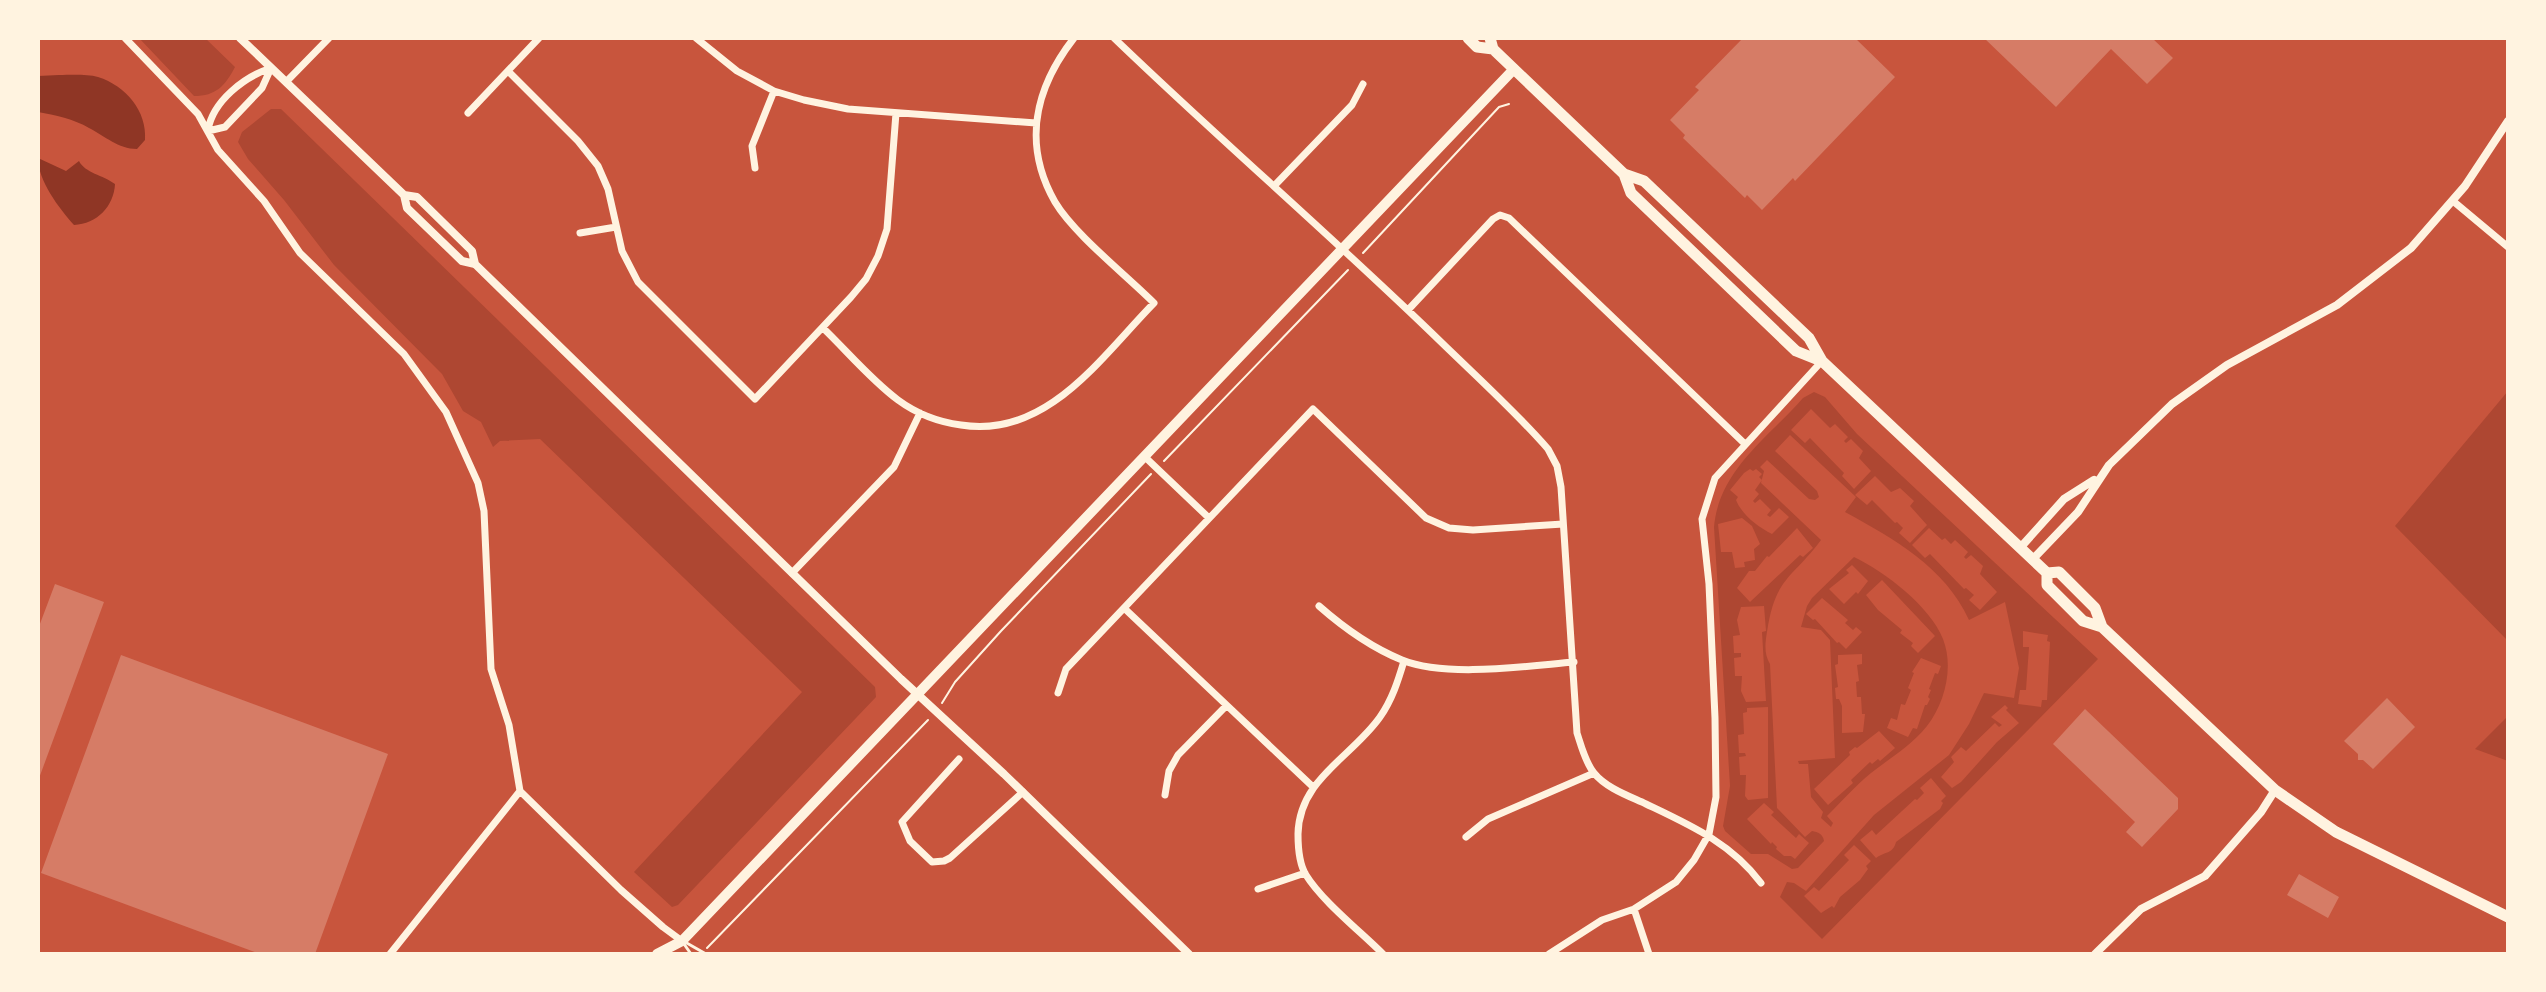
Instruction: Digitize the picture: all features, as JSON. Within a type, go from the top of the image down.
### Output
[{"type":"highway","points":[[1468,38],[1477,47],[1492,44],[1624,174],[1644,181],[1809,338],[1822,361],[2032,560],[2047,573],[2059,572],[2095,608],[2102,627]]},
{"type":"highway","points":[[1624,174],[1631,193],[1796,351],[1822,361]]},
{"type":"highway","points":[[2047,573],[2047,585],[2083,621],[2102,627],[2275,790],[2336,832],[2508,917]]},
{"type":"main road","points":[[657,954],[682,941],[1514,69]]},
{"type":"main road","points":[[676,954],[682,941]]},
{"type":"street","points":[[125,38],[198,114],[218,150],[264,201],[306,259],[404,354],[446,412],[478,483],[484,511],[491,669],[509,725],[520,791],[621,890],[682,941]]},
{"type":"street","points":[[240,38],[404,195],[407,208],[418,219],[462,261],[475,264],[1189,954]]},
{"type":"street","points":[[286,82],[329,38]]},
{"type":"street","points":[[468,113],[539,38]]},
{"type":"street","points":[[696,38],[737,71],[774,91],[848,109],[1036,123]]},
{"type":"street","points":[[823,328],[898,400],[920,413],[970,427],[1004,425],[1026,418],[1063,397],[1154,303],[1074,226],[1056,204],[1044,177],[1037,153],[1036,123],[1042,93],[1053,67],[1074,38]]},
{"type":"street","points":[[1114,38],[1228,147],[1275,185],[1343,248],[1548,449],[1557,466],[1561,487],[1577,733],[1594,773],[1628,795],[1709,834],[1747,864],[1761,883]]},
{"type":"street","points":[[208,131],[210,116],[248,76],[271,68]]},
{"type":"street","points":[[208,131],[225,127],[262,88],[271,68]]},
{"type":"street","points":[[508,71],[578,141],[598,166],[608,189],[622,251],[638,282],[755,399],[866,279],[887,229],[896,113]]},
{"type":"street","points":[[1275,185],[1352,105],[1363,84]]},
{"type":"street","points":[[755,168],[752,146],[774,91]]},
{"type":"street","points":[[2032,560],[2078,512],[2098,478],[2133,439],[2188,391],[2227,365],[2316,319],[2355,293],[2411,248],[2453,201],[2508,121]]},
{"type":"street","points":[[404,195],[417,197],[472,251],[475,264]]},
{"type":"street","points":[[2453,201],[2508,247]]},
{"type":"street","points":[[1408,310],[1493,219],[1500,215],[1509,218],[1745,444]]},
{"type":"street","points":[[580,233],[616,227]]},
{"type":"street","points":[[1549,954],[1602,920],[1634,909],[1676,882],[1709,834],[1716,797],[1715,734],[1709,584],[1702,519],[1715,478],[1822,361]]},
{"type":"street","points":[[1058,693],[1066,669],[1313,409],[1426,518],[1449,528],[1473,530],[1563,524]]},
{"type":"street","points":[[792,573],[894,467],[920,413]]},
{"type":"street","points":[[1145,457],[1209,518]]},
{"type":"street","points":[[2020,548],[2064,499],[2098,478]]},
{"type":"street","points":[[1319,606],[1363,641],[1404,661],[1477,670],[1574,662]]},
{"type":"street","points":[[1124,608],[1312,786]]},
{"type":"street","points":[[1383,954],[1316,888],[1305,873],[1298,845],[1298,824],[1312,786],[1379,719],[1394,693],[1404,661]]},
{"type":"street","points":[[1165,795],[1169,771],[1178,755],[1226,706]]},
{"type":"street","points":[[959,759],[902,822],[910,841],[932,862],[950,858],[1023,792]]},
{"type":"street","points":[[1466,837],[1488,819],[1594,773]]},
{"type":"street","points":[[2095,954],[2141,909],[2205,876],[2261,812],[2275,790]]},
{"type":"street","points":[[390,954],[520,791]]},
{"type":"street","points":[[1258,889],[1305,873]]},
{"type":"street","points":[[1634,909],[1649,954]]},
{"type":"lane","points":[[682,941],[691,954]]},
{"type":"lane","points":[[682,941],[706,954]]},
{"type":"path","points":[[1364,252],[1499,107],[1509,104]]},
{"type":"path","points":[[1167,457],[1347,270]]},
{"type":"path","points":[[946,698],[955,682],[1001,631],[1148,478]]},
{"type":"path","points":[[710,945],[922,728]]},
{"type":"shaded area","points":[[139,38],[205,38],[235,67],[219,89],[194,96]]},
{"type":"shaded area","points":[[79,75],[108,81],[133,101],[145,129],[145,140],[137,149],[112,142],[77,122],[38,112],[38,76]]},
{"type":"shaded area","points":[[271,109],[281,109],[875,687],[876,697],[678,905],[672,907],[634,872],[802,692],[540,439],[500,441],[493,447],[481,422],[463,411],[442,374],[334,265],[248,159],[238,142],[242,132]]},
{"type":"shaded area","points":[[38,158],[66,171],[79,161],[85,168],[115,184],[108,206],[90,221],[74,225],[45,185]]},
{"type":"shaded area","points":[[2508,391],[2508,641],[2395,526]]},
{"type":"shaded area","points":[[1814,392],[1825,397],[1857,434],[2098,659],[1822,939],[1780,897],[1787,882],[1806,891],[1874,815],[1949,755],[1984,693],[2014,698],[2019,668],[2005,602],[1969,620],[1946,585],[1916,556],[1845,512],[1856,497],[1790,435],[1775,451],[1817,491],[1819,497],[1809,499],[1767,460],[1760,467],[1764,471],[1762,480],[1759,477],[1762,474],[1750,469],[1730,490],[1738,497],[1736,500],[1746,516],[1772,534],[1789,517],[1779,508],[1770,517],[1767,515],[1771,510],[1760,499],[1755,503],[1753,501],[1759,494],[1755,490],[1762,481],[1821,540],[1780,589],[1770,614],[1766,649],[1770,664],[1777,808],[1805,837],[1814,831],[1824,841],[1798,868],[1792,869],[1768,854],[1751,854],[1725,831],[1723,826],[1730,786],[1714,527],[1725,488],[1735,472],[1803,398]],"holes":[[[1811,409],[1830,428],[1835,424],[1848,437],[1844,441],[1846,443],[1851,439],[1863,451],[1859,458],[1871,471],[1854,489],[1842,476],[1844,473],[1810,438],[1805,443],[1791,430]],[[1875,476],[1891,492],[1900,488],[1914,501],[1910,506],[1927,525],[1910,543],[1899,533],[1903,528],[1872,500],[1867,505],[1855,495]],[[1742,518],[1752,526],[1760,544],[1754,549],[1755,560],[1744,562],[1745,567],[1735,568],[1732,552],[1721,552],[1718,524]],[[1797,528],[1813,548],[1803,557],[1800,555],[1750,602],[1737,588],[1749,571],[1755,571]],[[1929,528],[1942,540],[1945,538],[1951,544],[1955,540],[1968,552],[1964,557],[1966,559],[1971,555],[1983,566],[1980,574],[1997,592],[1980,610],[1969,600],[1974,595],[1964,589],[1930,554],[1925,558],[1912,545]],[[1764,606],[1766,631],[1762,632],[1766,701],[1746,702],[1741,691],[1742,676],[1735,676],[1734,658],[1741,657],[1741,653],[1734,653],[1733,636],[1740,635],[1737,620],[1741,607]],[[2023,631],[2048,635],[2047,700],[2042,700],[2041,707],[2018,704],[2020,690],[2026,690],[2029,647],[2023,647]],[[2005,705],[2019,723],[1952,788],[1941,777],[1954,762],[1951,757],[1961,747],[1966,751],[1995,723],[1999,727],[2002,725],[1991,717]],[[1768,707],[1768,798],[1748,800],[1745,796],[1746,775],[1740,775],[1739,757],[1746,756],[1739,753],[1738,735],[1744,734],[1743,713],[1747,712],[1747,708]],[[1931,778],[1946,796],[1941,801],[1940,809],[1896,842],[1891,850],[1876,858],[1860,840],[1872,830],[1876,835],[1924,793],[1920,788]],[[1764,803],[1774,812],[1771,815],[1796,838],[1799,834],[1809,843],[1795,859],[1784,856],[1747,819]],[[1854,845],[1871,861],[1860,880],[1840,897],[1834,908],[1832,906],[1821,913],[1804,896],[1814,887],[1819,891],[1849,860],[1844,855]]]},
{"type":"shaded area","points":[[1854,557],[1892,581],[1928,614],[1943,639],[1948,661],[1943,696],[1927,726],[1907,746],[1865,778],[1827,816],[1833,823],[1831,827],[1821,818],[1823,812],[1811,797],[1808,764],[1799,764],[1798,761],[1835,758],[1830,640],[1821,630],[1801,627],[1812,598]],"holes":[[[1852,565],[1868,581],[1858,594],[1856,592],[1844,604],[1829,589],[1849,573],[1846,570]],[[1882,580],[1935,636],[1918,653],[1911,646],[1913,643],[1900,633],[1902,630],[1866,595]],[[1822,598],[1848,620],[1845,623],[1853,630],[1856,627],[1862,632],[1846,649],[1806,614]],[[1862,654],[1862,664],[1857,665],[1859,681],[1856,682],[1857,697],[1861,697],[1862,714],[1865,714],[1863,732],[1842,733],[1842,706],[1836,699],[1835,688],[1838,687],[1835,665],[1838,664],[1838,655]],[[1921,658],[1941,666],[1938,674],[1935,673],[1929,689],[1930,699],[1917,729],[1913,728],[1908,737],[1887,728],[1891,718],[1897,720],[1901,704],[1905,705]],[[1879,731],[1895,748],[1880,761],[1870,762],[1851,780],[1853,783],[1828,805],[1814,789],[1855,747]]]},
{"type":"shaded area","points":[[2508,716],[2508,761],[2475,749]]},
{"type":"building","points":[[1743,38],[1855,38],[1895,77],[1795,181],[1793,178],[1762,210],[1747,195],[1745,198],[1683,138],[1685,135],[1670,120],[1699,90],[1695,87]]},
{"type":"building","points":[[1984,38],[2152,38],[2173,58],[2147,84],[2111,49],[2056,107]]},
{"type":"building","points":[[55,584],[104,602],[38,781],[38,629]]},
{"type":"building","points":[[121,655],[388,754],[315,954],[260,954],[41,873]]},
{"type":"building","points":[[2387,698],[2415,727],[2373,769],[2363,760],[2358,760],[2358,754],[2344,741]]},
{"type":"building","points":[[2085,709],[2178,798],[2178,809],[2142,847],[2126,832],[2135,822],[2053,744]]},
{"type":"building","points":[[2299,874],[2339,897],[2328,918],[2287,895]]}]
